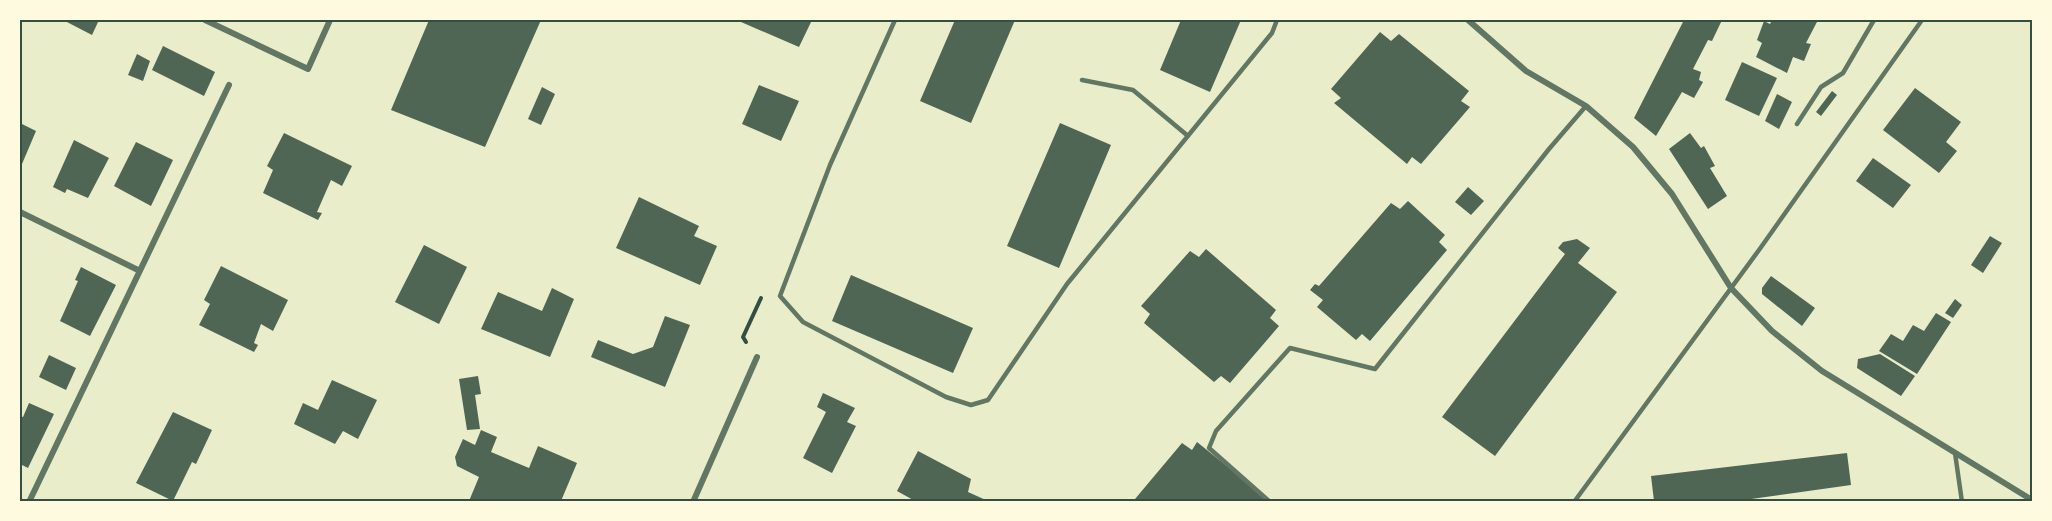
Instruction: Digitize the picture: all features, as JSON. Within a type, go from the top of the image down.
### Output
[{"type":"street","points":[[205,20],[308,69],[330,20]]},
{"type":"street","points":[[1468,20],[1526,71],[1586,106],[1633,147],[1655,171],[1731,288],[1772,331],[1822,371],[2032,500]]},
{"type":"street","points":[[28,501],[229,85]]},
{"type":"street","points":[[20,212],[138,270]]},
{"type":"street","points":[[693,501],[757,357]]},
{"type":"lane","points":[[895,20],[830,165],[780,296],[803,322],[946,397],[971,405],[988,400],[1067,284],[1272,33],[1277,20]]},
{"type":"lane","points":[[1797,124],[1821,87],[1843,73],[1875,20]]},
{"type":"lane","points":[[1574,501],[1731,288],[1922,20]]},
{"type":"lane","points":[[1082,80],[1133,90],[1188,136]]},
{"type":"lane","points":[[1270,501],[1209,448],[1216,431],[1290,348],[1375,369],[1549,149],[1586,106]]},
{"type":"lane","points":[[1955,453],[1962,501]]},
{"type":"path","points":[[757,357],[743,337],[760,298],[780,296]]},
{"type":"building","points":[[63,20],[99,20],[92,35]]},
{"type":"building","points":[[429,20],[541,20],[485,147],[391,110]]},
{"type":"building","points":[[742,20],[812,20],[799,47],[741,22]]},
{"type":"building","points":[[955,20],[1015,20],[971,123],[920,101]]},
{"type":"building","points":[[1181,20],[1241,20],[1210,92],[1160,70]]},
{"type":"building","points":[[1684,20],[1722,20],[1712,41],[1708,40],[1693,69],[1701,72],[1699,80],[1703,82],[1694,98],[1682,92],[1656,136],[1634,118]]},
{"type":"building","points":[[1772,20],[1818,20],[1806,43],[1811,44],[1804,61],[1793,57],[1787,73],[1756,57],[1762,43],[1757,40],[1764,21],[1770,24]]},
{"type":"building","points":[[1380,32],[1391,41],[1399,34],[1469,91],[1461,101],[1470,107],[1421,164],[1412,157],[1407,164],[1334,103],[1341,98],[1331,89]]},
{"type":"building","points":[[163,46],[215,72],[204,96],[152,70]]},
{"type":"building","points":[[137,54],[150,61],[143,81],[128,75]]},
{"type":"building","points":[[1742,62],[1777,78],[1759,116],[1725,100]]},
{"type":"building","points":[[759,85],[799,101],[781,141],[742,124]]},
{"type":"building","points":[[542,87],[555,94],[541,125],[528,119]]},
{"type":"building","points":[[1915,88],[1961,122],[1946,142],[1957,151],[1939,173],[1883,130]]},
{"type":"building","points":[[1832,91],[1837,95],[1821,116],[1816,112]]},
{"type":"building","points":[[1777,94],[1792,102],[1779,129],[1765,121]]},
{"type":"building","points":[[20,123],[36,131],[22,164],[20,163]]},
{"type":"building","points":[[1060,123],[1111,145],[1059,268],[1007,246]]},
{"type":"building","points":[[284,133],[352,166],[342,186],[331,180],[317,212],[322,213],[318,220],[263,193],[273,170],[267,166]]},
{"type":"building","points":[[1690,133],[1701,148],[1704,146],[1715,166],[1710,168],[1727,196],[1708,209],[1669,149]]},
{"type":"building","points":[[74,140],[109,158],[88,198],[67,189],[65,193],[53,187]]},
{"type":"building","points":[[136,142],[173,160],[151,206],[114,186]]},
{"type":"building","points":[[1873,158],[1911,185],[1893,208],[1856,181]]},
{"type":"building","points":[[1468,187],[1484,201],[1471,215],[1455,202]]},
{"type":"building","points":[[639,197],[699,226],[694,236],[717,246],[700,285],[616,248]]},
{"type":"building","points":[[1408,201],[1445,235],[1439,242],[1447,250],[1370,341],[1362,334],[1356,340],[1317,307],[1323,300],[1310,290],[1315,284],[1319,286],[1391,203],[1400,209]]},
{"type":"building","points":[[1990,236],[2002,243],[1983,273],[1971,265]]},
{"type":"building","points":[[1577,239],[1590,248],[1578,263],[1617,292],[1495,456],[1442,417],[1565,254],[1558,248],[1563,242]]},
{"type":"building","points":[[424,245],[467,267],[439,324],[395,302]]},
{"type":"building","points":[[1206,249],[1276,310],[1270,318],[1279,326],[1230,383],[1221,376],[1214,382],[1144,323],[1150,314],[1141,306],[1190,251],[1199,257]]},
{"type":"building","points":[[221,266],[288,300],[273,331],[261,324],[254,343],[258,345],[254,352],[199,325],[210,304],[204,300]]},
{"type":"building","points":[[81,267],[116,285],[90,336],[60,321],[78,281],[75,280]]},
{"type":"building","points":[[851,275],[973,328],[953,373],[832,321]]},
{"type":"building","points":[[1771,276],[1815,308],[1802,326],[1762,294],[1762,288]]},
{"type":"building","points":[[552,288],[574,299],[550,357],[481,329],[498,292],[542,311]]},
{"type":"building","points":[[1955,299],[1962,305],[1953,318],[1945,313]]},
{"type":"building","points":[[1936,313],[1951,322],[1917,374],[1879,351],[1891,334],[1903,341],[1913,325],[1924,331]]},
{"type":"building","points":[[665,316],[690,325],[665,387],[591,357],[598,340],[633,354],[653,347]]},
{"type":"building","points":[[1880,354],[1915,376],[1901,396],[1857,368],[1858,359]]},
{"type":"building","points":[[49,355],[76,368],[66,390],[39,377]]},
{"type":"building","points":[[478,376],[481,394],[475,395],[480,429],[467,430],[459,379]]},
{"type":"building","points":[[332,380],[377,400],[358,439],[343,431],[335,444],[294,424],[303,403],[318,410]]},
{"type":"building","points":[[823,393],[855,408],[847,422],[856,426],[832,473],[803,458],[826,412],[817,407]]},
{"type":"building","points":[[29,403],[54,414],[28,468],[20,464],[20,416],[23,417]]},
{"type":"building","points":[[173,412],[212,430],[196,464],[192,462],[173,501],[136,483]]},
{"type":"building","points":[[481,430],[497,437],[491,452],[529,468],[538,446],[577,463],[561,501],[469,501],[479,477],[457,466],[455,457],[463,439],[475,445]]},
{"type":"building","points":[[1197,442],[1270,501],[1135,499],[1182,443],[1192,450]]},
{"type":"building","points":[[918,451],[971,479],[968,492],[988,501],[915,501],[897,491]]},
{"type":"building","points":[[1847,453],[1851,485],[1737,501],[1654,501],[1651,476]]}]
